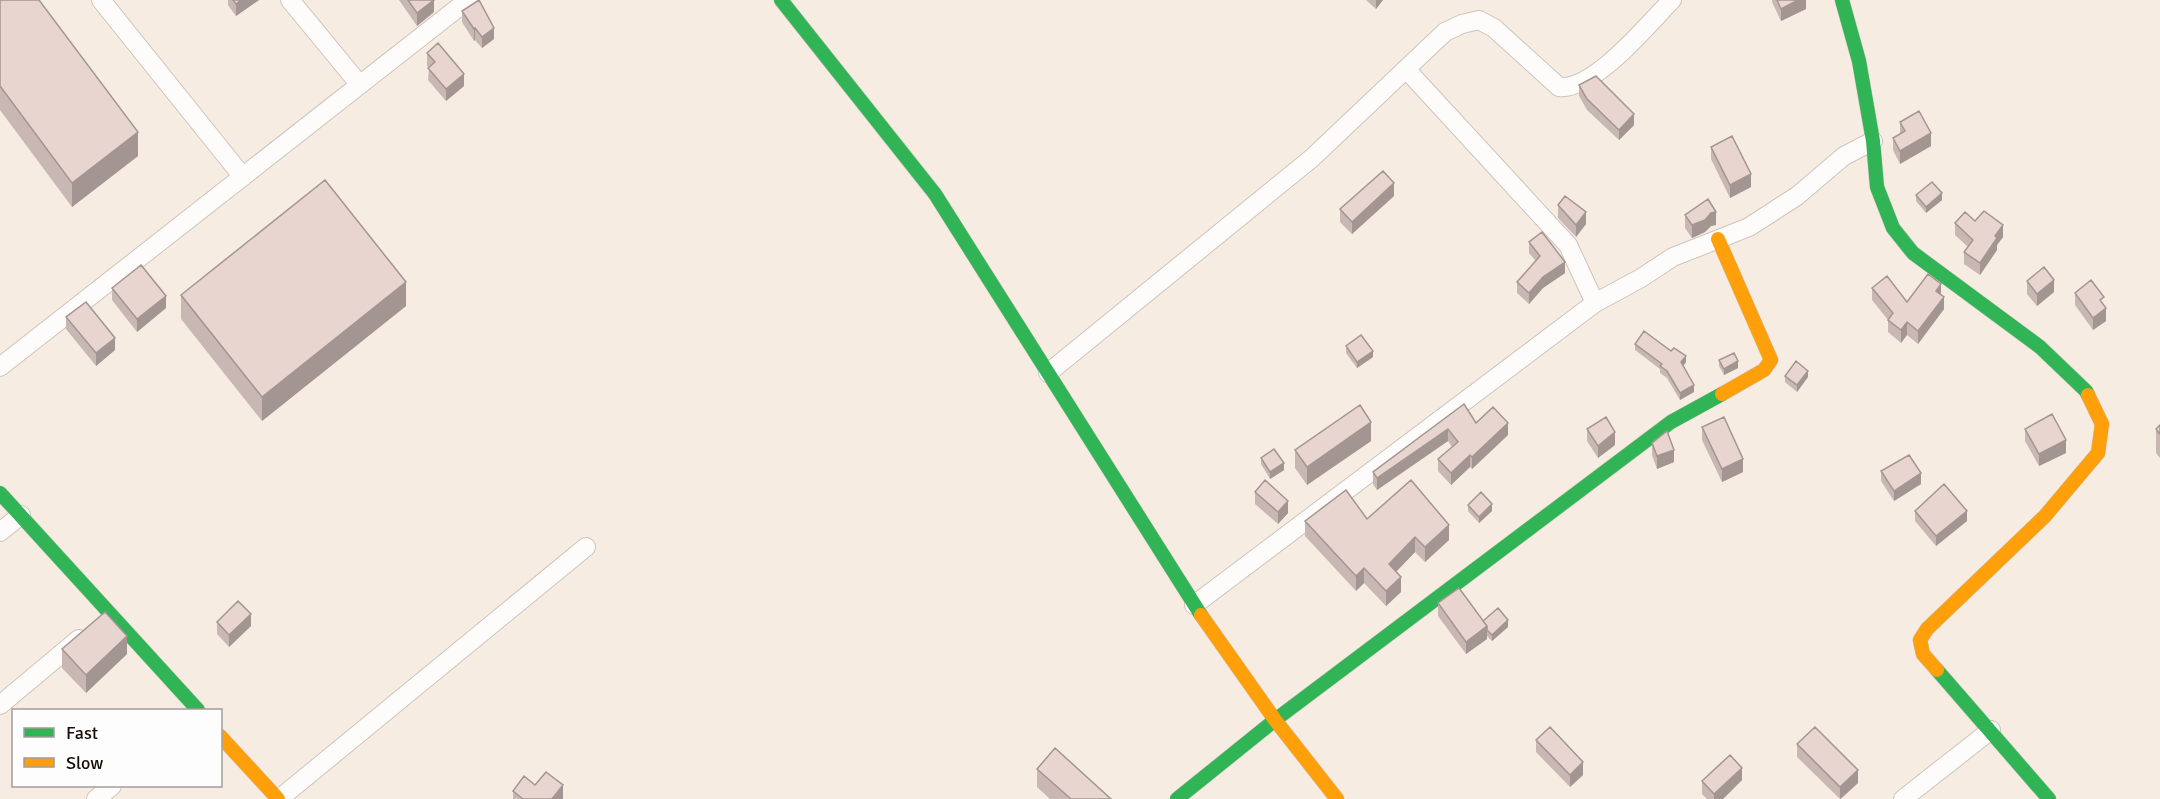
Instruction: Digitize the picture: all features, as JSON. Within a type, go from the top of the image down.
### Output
[{"type":"street","points":[[101,0],[243,177]]},
{"type":"street","points":[[290,0],[360,85]]},
{"type":"street","points":[[0,367],[468,0]]},
{"type":"street","points":[[781,0],[935,194],[1194,605],[1275,720],[1337,799]]},
{"type":"street","points":[[1047,373],[1312,158],[1445,32],[1462,24],[1479,20],[1494,28],[1559,87],[1576,86],[1606,67],[1672,0]]},
{"type":"street","points":[[1842,0],[1859,61],[1873,141],[1877,187],[1893,228],[1913,253],[2040,347],[2086,391],[2102,424],[2098,453],[2078,479],[2045,516],[1927,629],[1920,640],[1923,654],[2049,799]]},
{"type":"street","points":[[1406,69],[1568,245],[1595,303]]},
{"type":"street","points":[[1194,605],[1595,303],[1641,278],[1673,257],[1749,227],[1772,213],[1844,156],[1873,141]]},
{"type":"street","points":[[1177,799],[1275,720],[1671,422],[1764,370],[1771,360],[1718,239]]},
{"type":"street","points":[[0,492],[21,515],[100,621],[196,709]]},
{"type":"street","points":[[0,532],[21,515]]},
{"type":"street","points":[[222,738],[278,799],[586,548]]},
{"type":"street","points":[[0,705],[100,621]]},
{"type":"street","points":[[1904,799],[1990,730]]},
{"type":"street","points":[[96,799],[111,787]]},
{"type":"building","points":[[0,0],[39,0],[138,132],[72,183],[0,86]]},
{"type":"building","points":[[408,0],[434,0],[417,13]]},
{"type":"building","points":[[479,0],[494,28],[482,37],[462,11]]},
{"type":"building","points":[[1777,0],[1798,0],[1781,9]]},
{"type":"building","points":[[438,43],[464,74],[446,89],[428,68],[435,62],[427,53]]},
{"type":"building","points":[[1596,76],[1634,114],[1619,130],[1587,99],[1579,85]]},
{"type":"building","points":[[1919,111],[1931,133],[1900,151],[1893,138],[1905,131],[1900,122]]},
{"type":"building","points":[[1732,136],[1751,174],[1730,185],[1711,147]]},
{"type":"building","points":[[1383,171],[1394,183],[1352,222],[1340,209]]},
{"type":"building","points":[[325,180],[406,282],[262,397],[181,295]]},
{"type":"building","points":[[1932,182],[1942,193],[1926,207],[1916,195]]},
{"type":"building","points":[[1565,196],[1586,212],[1576,225],[1558,205]]},
{"type":"building","points":[[1708,199],[1716,212],[1692,225],[1685,215]]},
{"type":"building","points":[[1984,211],[2003,225],[1980,263],[1964,252],[1973,240],[1955,223],[1965,212],[1975,221]]},
{"type":"building","points":[[1542,232],[1565,262],[1543,277],[1529,293],[1517,282],[1540,256],[1529,242]]},
{"type":"building","points":[[141,265],[166,296],[137,319],[112,288]]},
{"type":"building","points":[[2044,267],[2054,280],[2037,294],[2027,281]]},
{"type":"building","points":[[1928,274],[1941,284],[1936,291],[1944,297],[1918,331],[1907,322],[1901,330],[1888,320],[1893,313],[1872,288],[1887,276],[1907,302]]},
{"type":"building","points":[[2091,280],[2104,297],[2100,300],[2106,308],[2093,318],[2075,293]]},
{"type":"building","points":[[86,302],[115,338],[96,353],[66,317]]},
{"type":"building","points":[[1644,331],[1671,351],[1674,348],[1686,356],[1681,362],[1694,385],[1680,393],[1667,371],[1660,366],[1662,364],[1635,344]]},
{"type":"building","points":[[1361,335],[1373,351],[1357,362],[1346,346]]},
{"type":"building","points":[[1734,353],[1738,361],[1724,369],[1719,360]]},
{"type":"building","points":[[1796,361],[1808,371],[1797,385],[1785,376]]},
{"type":"building","points":[[1464,404],[1476,423],[1493,407],[1508,423],[1472,457],[1470,455],[1451,473],[1438,459],[1458,442],[1448,429],[1377,478],[1373,472]]},
{"type":"building","points":[[1360,405],[1371,422],[1307,467],[1295,450]]},
{"type":"building","points":[[2052,414],[2066,440],[2039,454],[2025,429]]},
{"type":"building","points":[[1606,417],[1615,432],[1598,446],[1587,429]]},
{"type":"building","points":[[1724,417],[1743,459],[1722,469],[1702,427]]},
{"type":"building","points":[[1667,431],[1674,450],[1657,456],[1652,443]]},
{"type":"building","points":[[1274,449],[1284,463],[1270,472],[1261,458]]},
{"type":"building","points":[[1909,455],[1921,473],[1894,491],[1881,471]]},
{"type":"building","points":[[1265,480],[1288,501],[1278,512],[1255,492]]},
{"type":"building","points":[[1411,480],[1449,525],[1425,547],[1415,537],[1389,564],[1401,577],[1386,591],[1364,568],[1356,576],[1305,521],[1346,490],[1367,519]]},
{"type":"building","points":[[1944,484],[1967,511],[1936,536],[1915,511]]},
{"type":"building","points":[[1481,492],[1492,504],[1479,517],[1468,505]]},
{"type":"building","points":[[1459,588],[1487,626],[1466,642],[1438,603]]},
{"type":"building","points":[[238,601],[251,614],[229,635],[217,622]]},
{"type":"building","points":[[1498,608],[1508,620],[1492,635],[1483,621]]},
{"type":"building","points":[[105,612],[127,636],[86,675],[62,649]]},
{"type":"building","points":[[1550,727],[1583,762],[1570,775],[1536,740]]},
{"type":"building","points":[[1815,727],[1858,770],[1840,787],[1797,744]]},
{"type":"building","points":[[1055,748],[1111,799],[1071,799],[1037,769]]},
{"type":"building","points":[[1730,755],[1742,768],[1714,794],[1702,781]]},
{"type":"building","points":[[546,772],[563,785],[552,799],[523,799],[513,791],[524,776],[535,785]]},
{"type":"traffic: fast","points":[[781,0],[935,194],[1201,615]]},
{"type":"traffic: fast","points":[[1842,0],[1859,61],[1873,141],[1877,187],[1893,228],[1913,253],[2040,347],[2088,395]]},
{"type":"traffic: fast","points":[[1177,799],[1275,720],[1671,422],[1722,394]]},
{"type":"traffic: fast","points":[[0,493],[197,709]]},
{"type":"traffic: fast","points":[[1937,670],[2049,799]]},
{"type":"traffic: slow","points":[[1718,239],[1771,360],[1764,370],[1722,394]]},
{"type":"traffic: slow","points":[[1937,670],[1923,654],[1920,640],[1927,629],[2045,516],[2098,453],[2102,424],[2088,395]]},
{"type":"traffic: slow","points":[[1201,615],[1275,720],[1337,799]]},
{"type":"traffic: slow","points":[[222,738],[278,799]]}]
